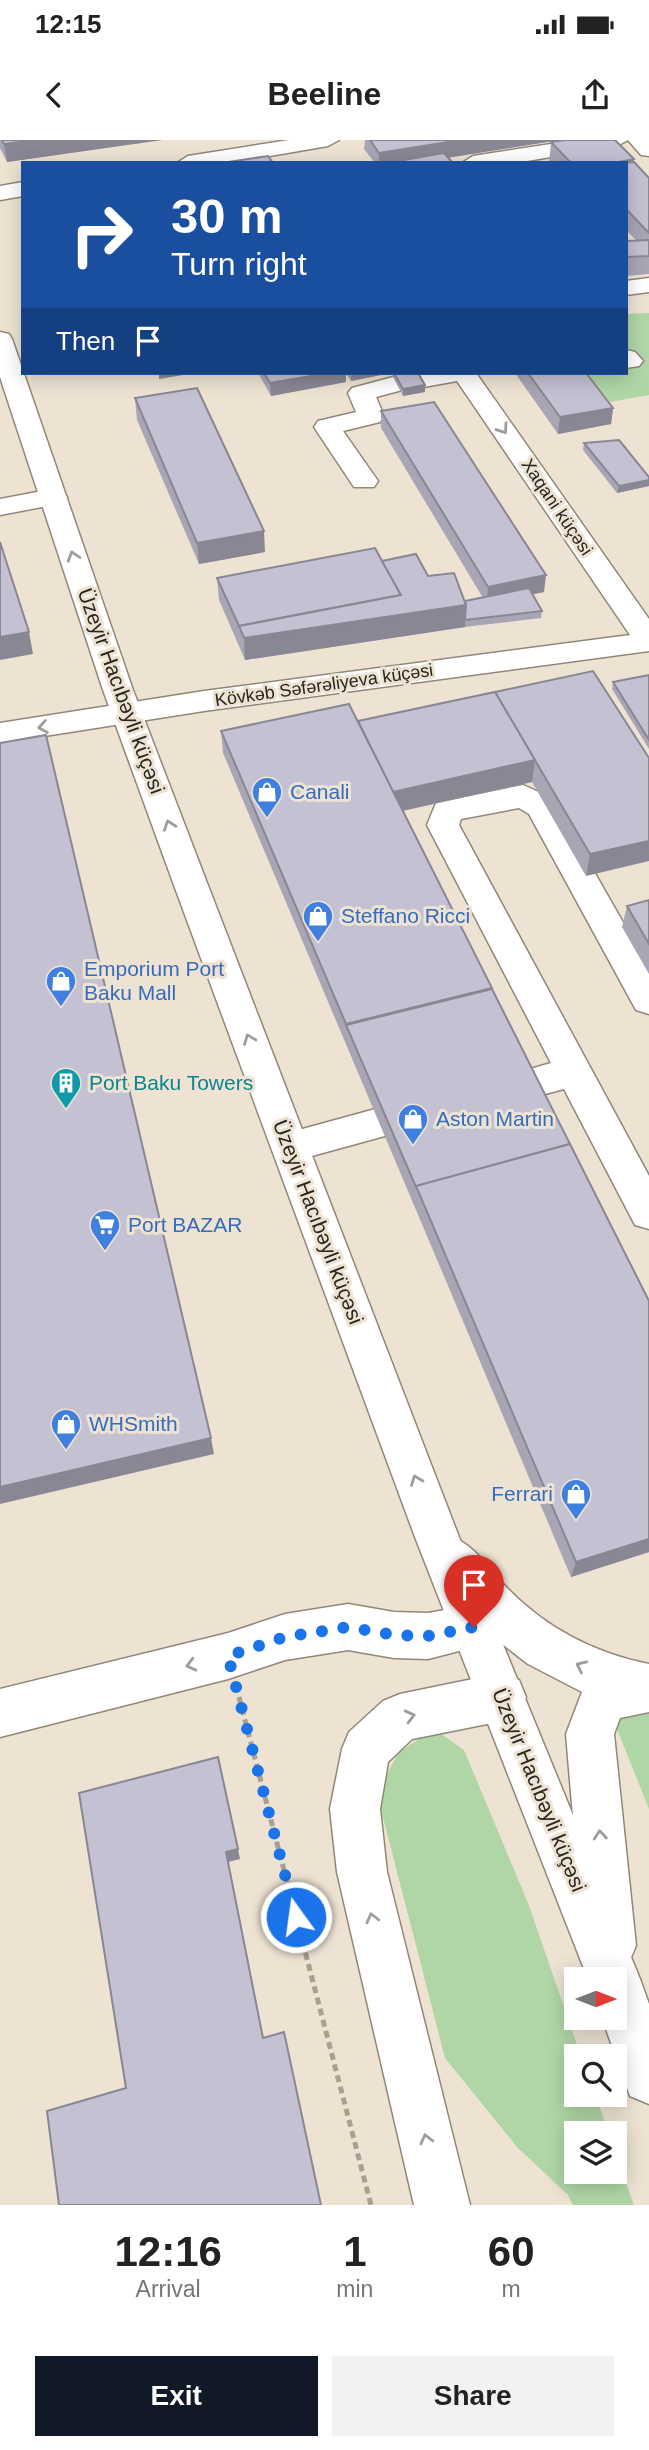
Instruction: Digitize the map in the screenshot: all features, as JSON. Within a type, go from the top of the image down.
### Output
[{"type":"main road","points":[[500,161],[541,158],[617,140]]},
{"type":"main road","points":[[639,140],[649,150]]},
{"type":"main road","points":[[199,161],[314,141],[320,161]]},
{"type":"main road","points":[[0,193],[21,189]]},
{"type":"main road","points":[[628,288],[649,285]]},
{"type":"main road","name":"Üzeyir Hacıbəyli küçəsi","points":[[0,339],[118,690],[437,1537],[610,1967]]},
{"type":"main road","points":[[364,481],[327,427],[371,416],[361,393],[446,375]]},
{"type":"main road","name":"Xaqani küçəsi","points":[[465,375],[649,641]]},
{"type":"main road","points":[[0,507],[53,497]]},
{"type":"main road","name":"Kövkəb Səfərəliyeva küçəsi","points":[[0,733],[649,641]]},
{"type":"main road","points":[[649,1000],[541,806],[523,796],[447,811],[443,825],[649,1213]]},
{"type":"main road","points":[[526,1084],[574,1072]]},
{"type":"main road","points":[[290,1147],[379,1123]]},
{"type":"main road","points":[[437,1537],[473,1588],[535,1642],[584,1669],[648,1689]]},
{"type":"main road","points":[[0,1713],[228,1656],[285,1637],[348,1627],[394,1635],[428,1636],[474,1627]]},
{"type":"main road","points":[[613,1967],[590,1734],[598,1710],[607,1698],[648,1689]]},
{"type":"main road","points":[[442,2205],[362,1872],[355,1809],[366,1749],[400,1718],[502,1697]]},
{"type":"main road","name":"Üzeyir Hacıbəyli küçəsi","points":[[627,2015],[649,2077]]},
{"type":"path","points":[[228,1656],[371,2205]]},
{"type":"green space","points":[[649,313],[649,395],[610,402],[588,375],[628,375],[628,314]]},
{"type":"green space","points":[[649,1702],[649,1809],[609,1709]]},
{"type":"green space","points":[[434,1729],[464,1750],[528,1903],[564,2007],[564,2030],[572,2030],[577,2044],[564,2044],[564,2107],[599,2107],[605,2121],[564,2121],[564,2184],[626,2184],[634,2205],[573,2205],[568,2195],[517,2147],[445,2058],[377,1794],[398,1753]]},
{"type":"building","points":[[2,140],[35,140],[4,144]]},
{"type":"building","points":[[370,140],[461,140],[379,153]]},
{"type":"building","points":[[615,140],[634,159],[569,161],[551,142]]},
{"type":"building","points":[[444,153],[451,161],[398,161]]},
{"type":"building","points":[[268,156],[272,161],[235,161]]},
{"type":"building","points":[[634,162],[649,178],[649,233],[628,211],[628,163]]},
{"type":"building","points":[[649,240],[649,256],[628,257],[628,241]]},
{"type":"building","points":[[265,375],[317,375],[270,383]]},
{"type":"building","points":[[395,375],[419,375],[425,385],[403,389]]},
{"type":"building","points":[[529,375],[588,375],[613,408],[560,417]]},
{"type":"building","points":[[197,388],[264,531],[197,543],[135,398]]},
{"type":"building","points":[[434,402],[546,575],[488,587],[381,411]]},
{"type":"building","points":[[619,440],[649,480],[619,486],[584,443]]},
{"type":"building","points":[[0,542],[29,632],[0,637]]},
{"type":"building","points":[[375,548],[401,595],[239,626],[217,578]]},
{"type":"building","points":[[416,554],[428,576],[454,573],[466,605],[244,638],[239,626],[401,595],[382,561]]},
{"type":"building","points":[[529,588],[542,611],[465,620],[465,601]]},
{"type":"building","points":[[593,671],[649,758],[649,841],[590,854],[495,692]]},
{"type":"building","points":[[649,675],[649,740],[613,682]]},
{"type":"building","points":[[495,692],[535,760],[393,792],[358,721]]},
{"type":"building","points":[[349,704],[492,988],[346,1024],[221,731]]},
{"type":"building","name":"Port Baku Towers","points":[[46,735],[211,1438],[0,1487],[0,743]]},
{"type":"building","points":[[649,900],[649,944],[627,906]]},
{"type":"building","points":[[492,989],[570,1144],[416,1187],[346,1025]]},
{"type":"building","points":[[570,1144],[649,1301],[649,1539],[576,1562],[416,1186]]},
{"type":"building","points":[[218,1757],[238,1849],[226,1852],[263,2038],[284,2032],[321,2205],[59,2205],[47,2111],[126,2088],[79,1793]]},
{"type":"place","name":"Canali","points":[[267,819]]},
{"type":"place","name":"Steffano Ricci","points":[[318,943]]},
{"type":"place","name":"Emporium Port Baku Mall","points":[[61,1008]]},
{"type":"place","name":"Port Baku Towers","points":[[66,1110]]},
{"type":"place","name":"Aston Martin","points":[[413,1146]]},
{"type":"place","name":"Port BAZAR","points":[[105,1252]]},
{"type":"place","name":"WHSmith","points":[[66,1451]]},
{"type":"place","name":"Ferrari","points":[[576,1521]]},
{"type":"route","points":[[296,1917],[228,1656],[285,1637],[348,1627],[394,1635],[428,1636],[474,1627]]}]
